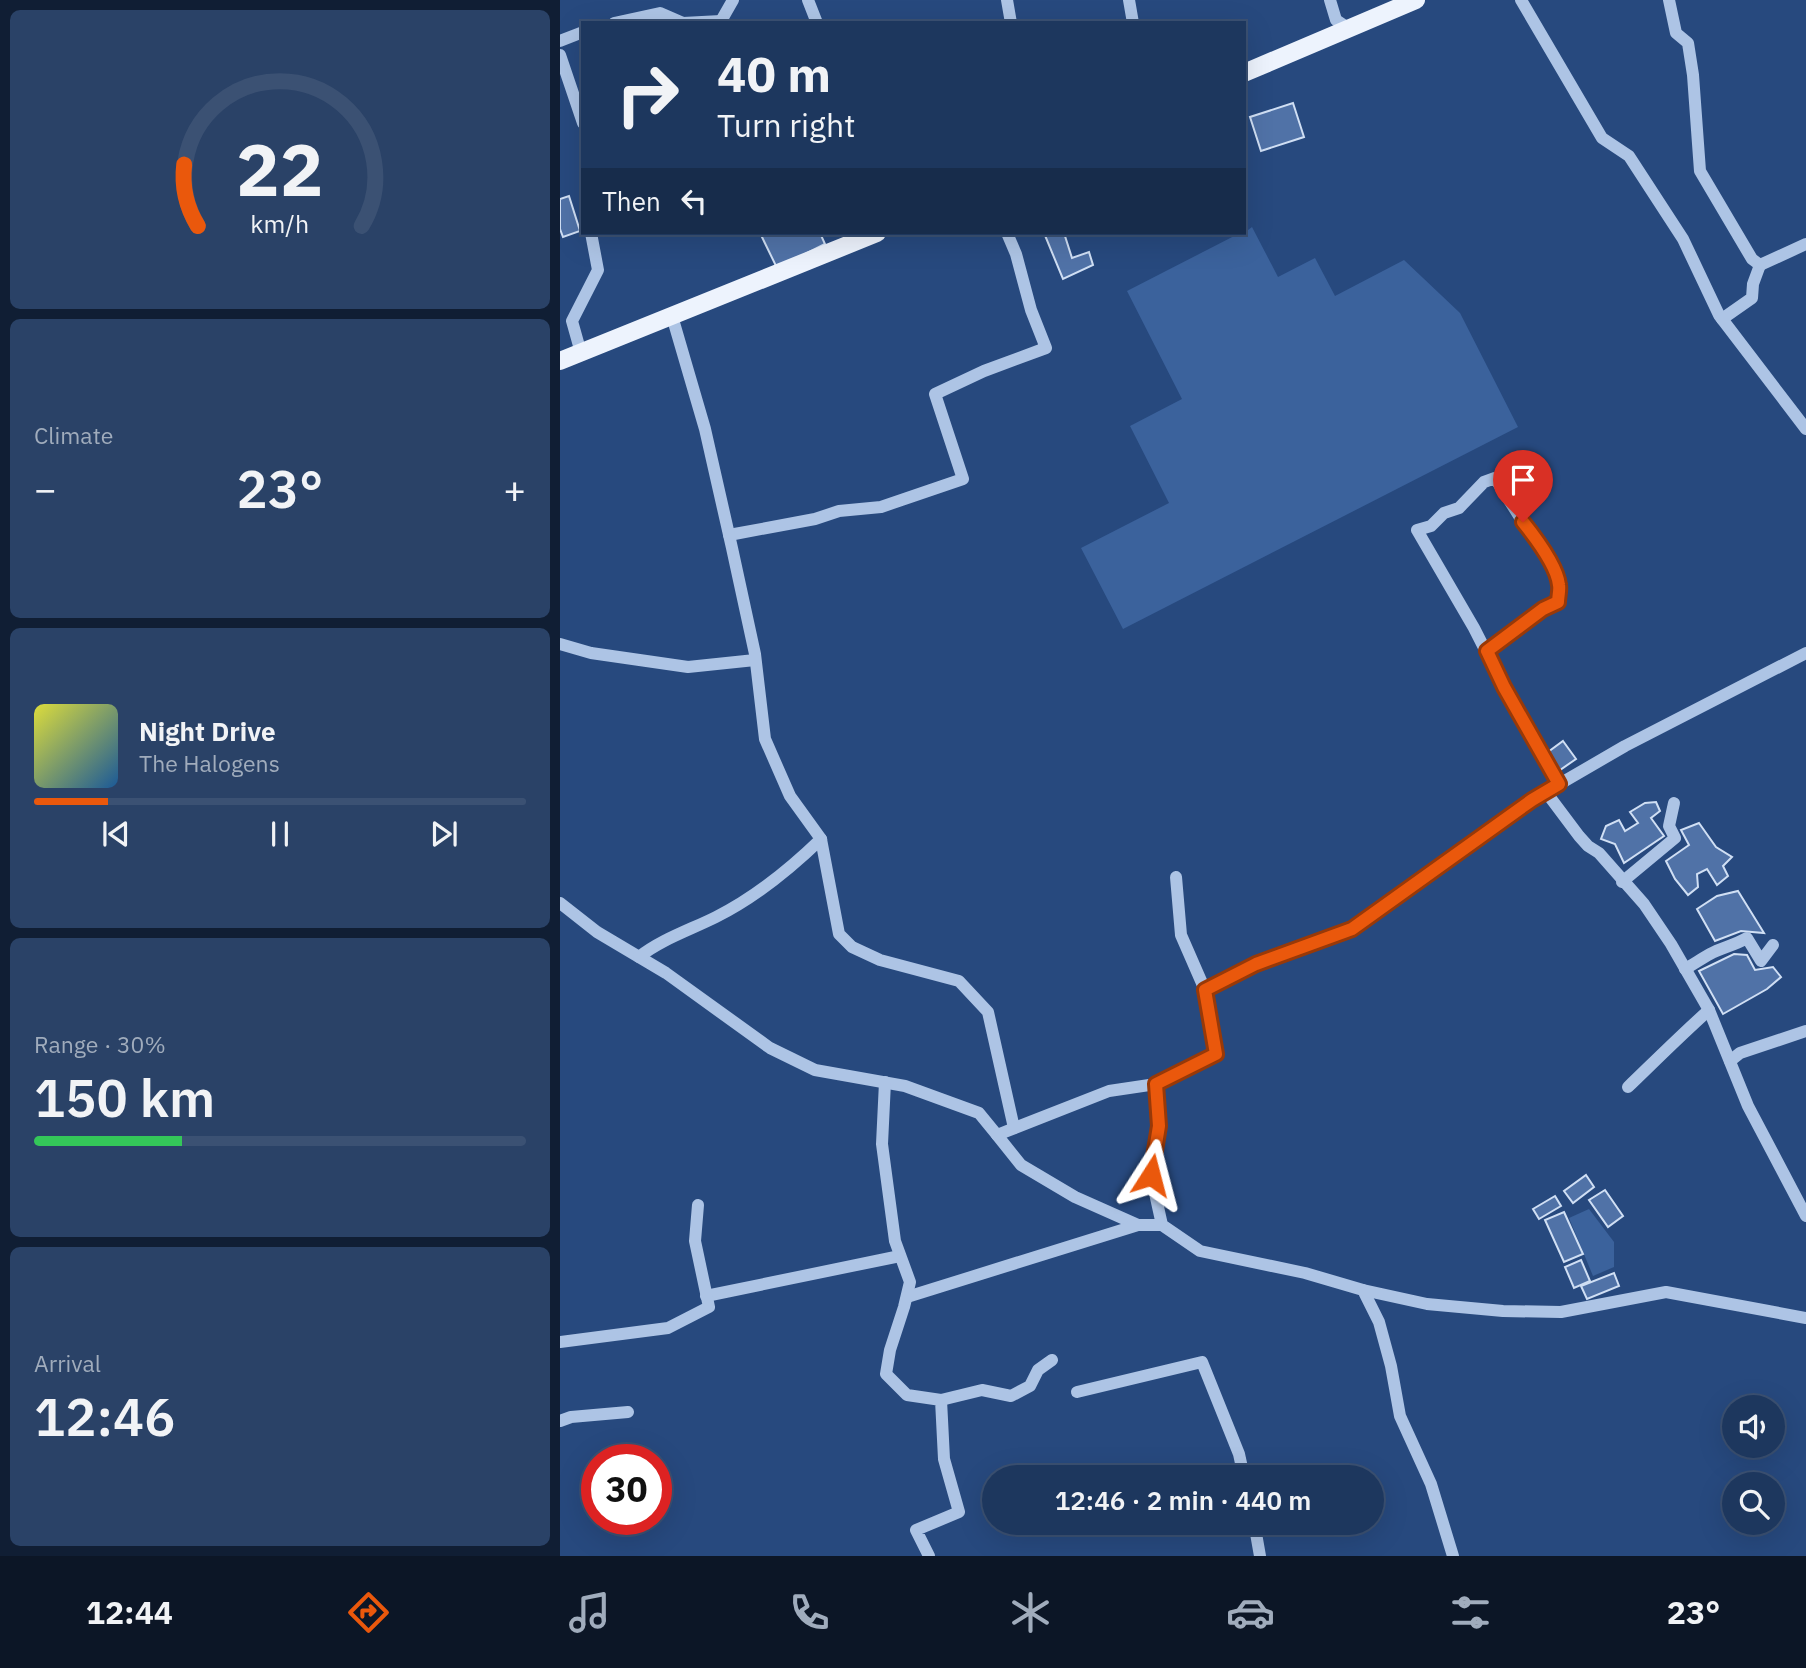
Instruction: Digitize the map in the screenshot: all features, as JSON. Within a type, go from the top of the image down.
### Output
[{"type":"main road","points":[[1246,72],[1416,0]]},
{"type":"main road","points":[[560,361],[872,235]]},
{"type":"street","points":[[722,21],[733,0]]},
{"type":"street","points":[[808,0],[816,21]]},
{"type":"street","points":[[1007,0],[1011,21]]},
{"type":"street","points":[[1129,0],[1133,21]]},
{"type":"street","points":[[1330,0],[1336,20],[1348,28]]},
{"type":"street","points":[[1521,0],[1602,138],[1629,156],[1684,239],[1722,318],[1806,429]]},
{"type":"street","points":[[1669,0],[1676,33],[1688,43],[1700,171],[1752,259],[1760,265]]},
{"type":"street","points":[[623,21],[660,13],[678,21]]},
{"type":"street","points":[[560,41],[581,33]]},
{"type":"street","points":[[560,55],[581,117]]},
{"type":"street","points":[[581,353],[572,321],[598,270],[592,235]]},
{"type":"street","points":[[729,535],[815,519],[839,511],[881,507],[963,480],[934,394],[984,371],[1046,348],[1008,235]]},
{"type":"street","points":[[1722,318],[1752,298],[1753,284],[1760,265],[1806,244]]},
{"type":"street","points":[[672,316],[705,429],[729,535],[755,660],[765,739],[790,796],[821,839],[839,934],[852,947],[880,960],[958,981],[988,1012],[1014,1129]]},
{"type":"street","points":[[1487,651],[1543,609],[1558,602],[1559,586],[1538,540],[1495,478],[1484,482],[1459,508],[1444,513],[1431,526],[1417,530],[1559,784]]},
{"type":"street","points":[[560,644],[591,653],[688,667],[755,660]]},
{"type":"street","points":[[1205,990],[1256,964],[1352,929],[1559,784],[1625,746],[1806,653]]},
{"type":"street","points":[[1546,792],[1579,836],[1644,904],[1671,944],[1709,1010],[1748,1106],[1759,1122],[1766,1142],[1806,1216]]},
{"type":"street","points":[[1622,882],[1675,838],[1669,826],[1674,803]]},
{"type":"street","points":[[639,957],[652,947],[741,902],[806,854],[821,839]]},
{"type":"street","points":[[997,1136],[1109,1091],[1156,1084],[1216,1054],[1205,990],[1181,934],[1176,877]]},
{"type":"street","points":[[560,903],[597,932],[666,973],[770,1048],[815,1070],[905,1086],[979,1113],[1021,1165],[1075,1198],[1138,1224]]},
{"type":"street","points":[[1685,969],[1710,954],[1734,946],[1747,938],[1761,961],[1773,946]]},
{"type":"street","points":[[1628,1087],[1652,1066],[1677,1037],[1709,1010]]},
{"type":"street","points":[[1730,1061],[1740,1053],[1806,1031]]},
{"type":"street","points":[[885,1082],[882,1144],[895,1241],[910,1282],[890,1350],[886,1374],[907,1395],[941,1400],[982,1390],[1010,1396],[1030,1386],[1038,1370],[1052,1360]]},
{"type":"street","points":[[1156,1084],[1159,1126],[1151,1175],[1163,1225]]},
{"type":"street","points":[[560,1342],[668,1328],[709,1307],[695,1241],[698,1205]]},
{"type":"street","points":[[907,1297],[1138,1224],[1163,1225],[1200,1251],[1305,1273],[1363,1290],[1427,1304],[1503,1311],[1561,1312],[1666,1292],[1806,1318]]},
{"type":"street","points":[[706,1296],[901,1256]]},
{"type":"street","points":[[1363,1290],[1379,1322],[1391,1366],[1400,1416],[1431,1483],[1453,1556]]},
{"type":"street","points":[[1077,1392],[1202,1362],[1241,1465]]},
{"type":"street","points":[[929,1556],[916,1530],[959,1512],[944,1459],[941,1400]]},
{"type":"street","points":[[560,1421],[628,1412]]},
{"type":"street","points":[[1256,1535],[1260,1556]]},
{"type":"shaded area","points":[[1252,227],[1278,277],[1315,258],[1335,296],[1404,260],[1460,313],[1518,427],[1123,629],[1081,548],[1169,503],[1130,426],[1182,399],[1127,291],[1236,235],[1246,235]]},
{"type":"shaded area","points":[[1589,1209],[1614,1242],[1614,1267],[1593,1276],[1569,1218]]},
{"type":"building","points":[[1293,103],[1304,137],[1261,151],[1250,117]]},
{"type":"building","points":[[569,196],[580,231],[563,237],[560,229],[560,199]]},
{"type":"building","points":[[761,235],[821,235],[825,244],[777,268]]},
{"type":"building","points":[[1045,235],[1065,235],[1072,258],[1089,252],[1093,265],[1063,279]]},
{"type":"building","points":[[1563,741],[1576,759],[1560,770],[1548,752]]},
{"type":"building","points":[[1656,802],[1660,811],[1651,818],[1664,836],[1624,863],[1615,844],[1601,839],[1606,826],[1619,820],[1625,831],[1638,823],[1630,812],[1645,803]]},
{"type":"building","points":[[1699,823],[1716,847],[1732,857],[1723,866],[1728,876],[1717,885],[1707,869],[1697,874],[1698,887],[1688,895],[1675,879],[1666,861],[1689,845],[1681,830]]},
{"type":"building","points":[[1738,891],[1764,933],[1741,931],[1715,941],[1697,909],[1717,896]]},
{"type":"building","points":[[1734,954],[1747,955],[1755,970],[1773,967],[1781,977],[1767,989],[1723,1014],[1699,971]]},
{"type":"building","points":[[1586,1175],[1594,1187],[1573,1203],[1564,1191]]},
{"type":"building","points":[[1605,1190],[1623,1216],[1608,1227],[1589,1200]]},
{"type":"building","points":[[1555,1196],[1561,1206],[1539,1219],[1533,1209]]},
{"type":"building","points":[[1564,1212],[1583,1254],[1564,1262],[1545,1220]]},
{"type":"building","points":[[1581,1260],[1590,1281],[1574,1288],[1565,1267]]},
{"type":"building","points":[[1614,1273],[1619,1286],[1587,1299],[1581,1286]]},
{"type":"route","points":[[1151,1175],[1159,1126],[1156,1084],[1216,1054],[1205,990],[1256,964],[1352,929],[1532,800],[1559,784],[1517,712],[1487,651],[1543,609],[1558,602],[1559,586],[1553,569],[1538,540],[1523,522]]}]
